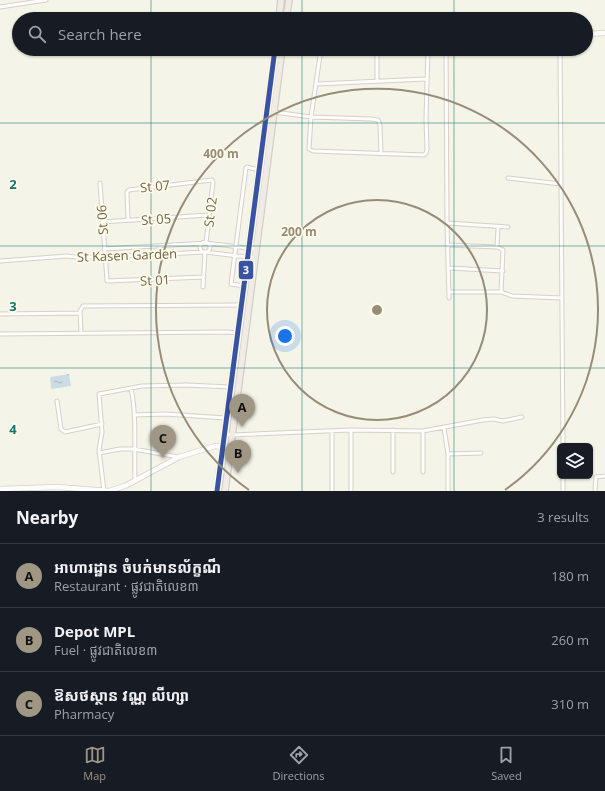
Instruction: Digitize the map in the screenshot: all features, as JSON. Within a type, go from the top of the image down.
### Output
[{"type":"highway","points":[[280,12],[281,0]]},
{"type":"highway","points":[[287,12],[289,0]]},
{"type":"highway","points":[[217,491],[274,56]]},
{"type":"highway","points":[[225,491],[281,56]]},
{"type":"street","points":[[0,7],[46,0]]},
{"type":"street","points":[[593,34],[605,33]]},
{"type":"street","points":[[320,56],[311,117],[308,145],[309,149],[313,151],[381,152],[402,155],[424,155],[426,153],[428,56]]},
{"type":"street","points":[[377,56],[377,81]]},
{"type":"street","points":[[446,56],[447,245],[449,298]]},
{"type":"street","points":[[560,56],[563,443]]},
{"type":"street","points":[[316,84],[426,79]]},
{"type":"street","points":[[274,112],[311,117],[372,118],[378,120],[380,125],[381,152]]},
{"type":"street","points":[[244,286],[231,284],[235,246],[246,168],[259,170]]},
{"type":"street","points":[[508,178],[561,184]]},
{"type":"street","name":"St 02","points":[[206,243],[213,181]]},
{"type":"street","name":"St 07","points":[[128,220],[128,190],[213,181]]},
{"type":"street","name":"St 06","points":[[100,183],[107,281]]},
{"type":"street","name":"St 05","points":[[102,222],[209,215]]},
{"type":"street","points":[[447,223],[508,227]]},
{"type":"street","points":[[497,248],[498,227]]},
{"type":"street","points":[[203,287],[205,252],[202,251],[201,246],[206,243],[210,248],[205,252]]},
{"type":"street","name":"St Kasen Garden","points":[[104,249],[206,243],[256,248]]},
{"type":"street","points":[[447,245],[497,248],[503,250],[501,292]]},
{"type":"street","name":"St Kasen Garden","points":[[0,261],[67,256],[105,257],[205,252],[255,258]]},
{"type":"street","points":[[449,268],[503,271]]},
{"type":"street","name":"St 01","points":[[107,281],[204,277]]},
{"type":"street","points":[[449,292],[501,292],[512,296],[562,298]]},
{"type":"street","points":[[81,333],[81,308],[87,305],[241,305]]},
{"type":"street","points":[[0,314],[80,313]]},
{"type":"street","points":[[0,334],[238,333]]},
{"type":"street","points":[[104,491],[99,453],[102,424],[99,394],[142,386],[230,386]]},
{"type":"street","points":[[131,388],[134,401],[135,481]]},
{"type":"street","points":[[57,401],[62,431],[65,432],[102,424]]},
{"type":"street","points":[[134,415],[165,414],[226,418]]},
{"type":"street","points":[[224,434],[232,435],[351,430],[423,431],[483,420],[494,419],[502,421],[522,417]]},
{"type":"street","points":[[444,428],[448,454],[448,491]]},
{"type":"street","points":[[351,430],[351,491]]},
{"type":"street","points":[[393,430],[393,472]]},
{"type":"street","points":[[332,431],[332,491]]},
{"type":"street","points":[[423,431],[423,472]]},
{"type":"street","points":[[0,489],[57,487],[110,491],[126,486],[179,457],[215,446],[230,448]]},
{"type":"street","points":[[99,453],[120,449],[134,449],[179,457]]},
{"type":"street","points":[[448,454],[481,453]]},
{"type":"street","points":[[595,491],[596,477],[605,476]]},
{"type":"street","points":[[563,479],[563,491]]},
{"type":"water","points":[[69,374],[71,386],[51,389],[50,377]]},
{"type":"transit line","name":"3","points":[[217,491],[274,56]]},
{"type":"place","name":"អាហារដ្ឋាន ចំបក់មានល័ក្ខណ៏","points":[[242,427]]},
{"type":"place","name":"ឱសថស្ថាន វណ្ណ លីហ្សា","points":[[163,458]]},
{"type":"place","name":"Depot MPL","points":[[238,473]]}]
